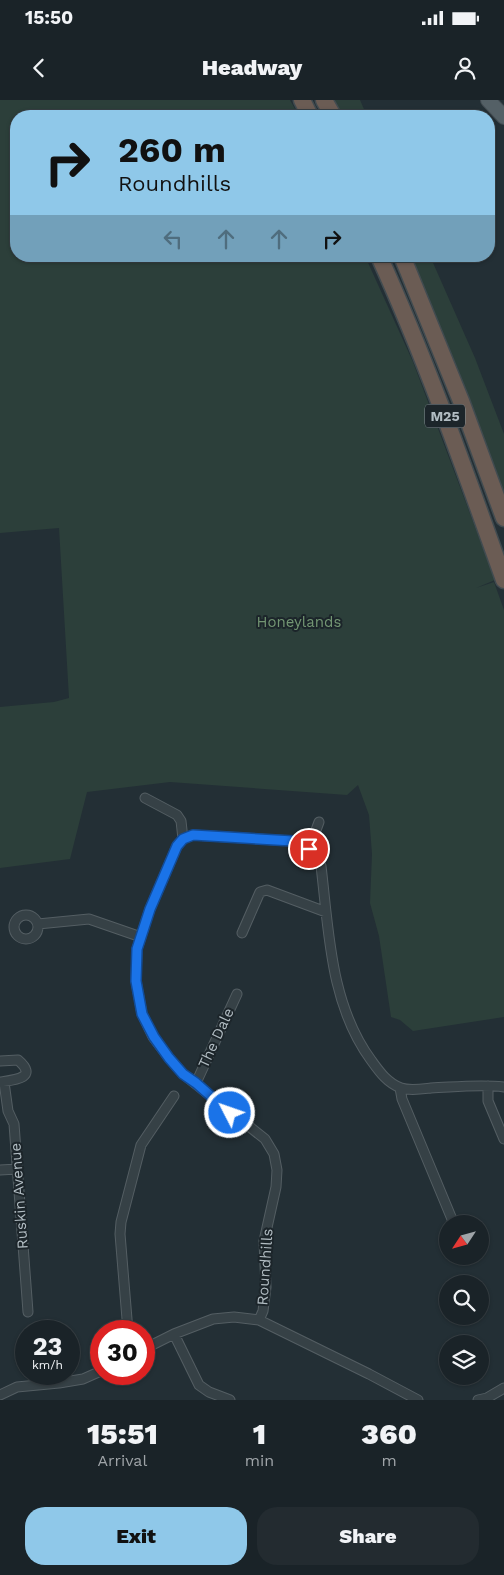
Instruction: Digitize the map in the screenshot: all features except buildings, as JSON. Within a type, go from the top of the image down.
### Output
[{"type":"highway","name":"M25","points":[[382,262],[439,400],[504,580]]},
{"type":"highway","name":"M25","points":[[404,262],[458,392],[504,518]]},
{"type":"main road","points":[[488,100],[504,117]]},
{"type":"street","points":[[145,798],[177,815],[181,820],[183,839],[193,835],[293,841],[305,845],[316,854],[321,866],[333,965],[347,1019],[364,1051],[381,1074],[391,1083],[408,1090],[504,1087]]},
{"type":"street","points":[[309,849],[319,822]]},
{"type":"street","name":"Roundhills","points":[[183,839],[177,846],[150,909],[137,949],[136,981],[142,1014],[154,1037],[169,1058],[183,1074],[265,1139],[274,1154],[277,1170],[276,1187],[264,1240],[266,1287],[263,1311],[259,1320]]},
{"type":"street","points":[[242,933],[260,892],[267,890],[326,912]]},
{"type":"street","points":[[38,924],[89,919],[141,937]]},
{"type":"street","name":"The Dale","points":[[196,1083],[237,994]]},
{"type":"street","points":[[0,1061],[18,1060],[26,1070],[20,1080],[2,1082]]},
{"type":"street","name":"Ruskin Avenue","points":[[2,1082],[8,1111],[14,1124],[28,1312]]},
{"type":"street","points":[[488,1086],[488,1100],[504,1139]]},
{"type":"street","points":[[400,1088],[402,1099],[450,1215]]},
{"type":"street","points":[[127,1320],[120,1234],[122,1222],[141,1145],[174,1096]]},
{"type":"street","points":[[0,1170],[17,1168]]},
{"type":"street","name":"Roundhills","points":[[155,1344],[213,1319],[234,1317],[259,1320],[418,1400]]},
{"type":"street","points":[[174,1334],[199,1385],[209,1392],[230,1400]]},
{"type":"street","points":[[0,1395],[17,1387],[59,1383],[90,1376]]},
{"type":"street","points":[[485,1399],[504,1388]]},
{"type":"green space","name":"Honeylands","points":[[0,100],[290,100],[296,110],[10,110],[10,262],[368,262],[413,362],[495,580],[476,588],[494,582],[504,610],[504,1017],[413,1031],[400,1020],[391,1017],[379,936],[370,903],[372,854],[369,815],[358,785],[347,795],[170,782],[87,792],[70,859],[0,868],[0,707],[54,702],[69,698],[59,528],[0,533]]},
{"type":"green space","points":[[333,100],[360,100],[364,110],[339,110]]},
{"type":"green space","points":[[413,262],[433,262],[475,358],[504,434],[504,495],[457,367]]},
{"type":"route","points":[[230,1113],[183,1074],[154,1037],[142,1014],[136,981],[137,949],[150,909],[177,846],[183,839],[193,835],[293,841],[305,845],[309,849]]}]
